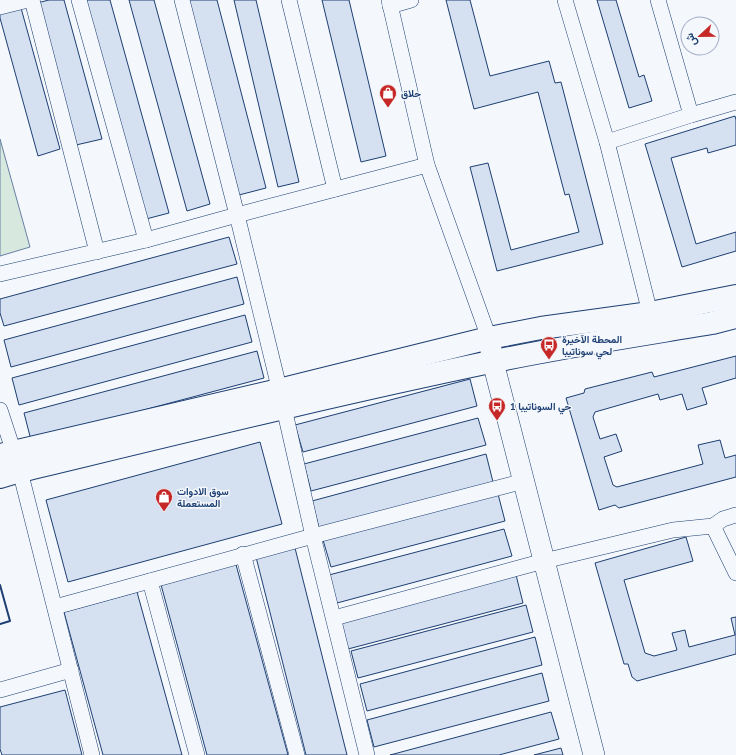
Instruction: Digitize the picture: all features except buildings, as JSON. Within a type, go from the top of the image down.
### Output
[{"type":"main road","points":[[282,399],[489,338],[541,328],[650,313],[736,296]]},
{"type":"main road","points":[[8,463],[282,399],[494,362],[546,351],[712,322],[736,316]]},
{"type":"street","points":[[0,7],[28,0]]},
{"type":"street","points":[[32,0],[97,252]]},
{"type":"street","points":[[79,0],[146,240]]},
{"type":"street","points":[[182,0],[237,215],[282,399],[313,536],[367,755]]},
{"type":"street","points":[[289,0],[335,189]]},
{"type":"street","points":[[411,0],[389,3],[427,165],[489,338],[594,755]]},
{"type":"street","points":[[565,0],[607,142],[650,313]]},
{"type":"street","points":[[658,0],[691,115]]},
{"type":"street","points":[[607,142],[736,102]]},
{"type":"street","points":[[0,274],[146,240],[427,165]]},
{"type":"street","points":[[0,410],[8,463],[55,607],[92,755]]},
{"type":"street","points":[[55,607],[244,554],[524,481]]},
{"type":"street","points":[[334,618],[544,561],[674,530],[713,526],[723,519],[736,515]]},
{"type":"street","points":[[713,526],[736,572]]},
{"type":"street","points":[[244,554],[297,755]]},
{"type":"street","points":[[150,580],[197,755]]},
{"type":"street","points":[[0,690],[70,670]]},
{"type":"shaded area","points":[[0,139],[30,247],[0,256]]},
{"type":"wall","points":[[0,585],[10,621],[0,624]]},
{"type":"place","name":"حلاق","points":[[388,108]]},
{"type":"place","name":"المحطة الآخيرة لحي سوناتيبا","points":[[549,360]]},
{"type":"place","name":"حي السوناتيبا 1","points":[[497,421]]},
{"type":"place","name":"سوق الادوات المستعملة","points":[[164,512]]}]
